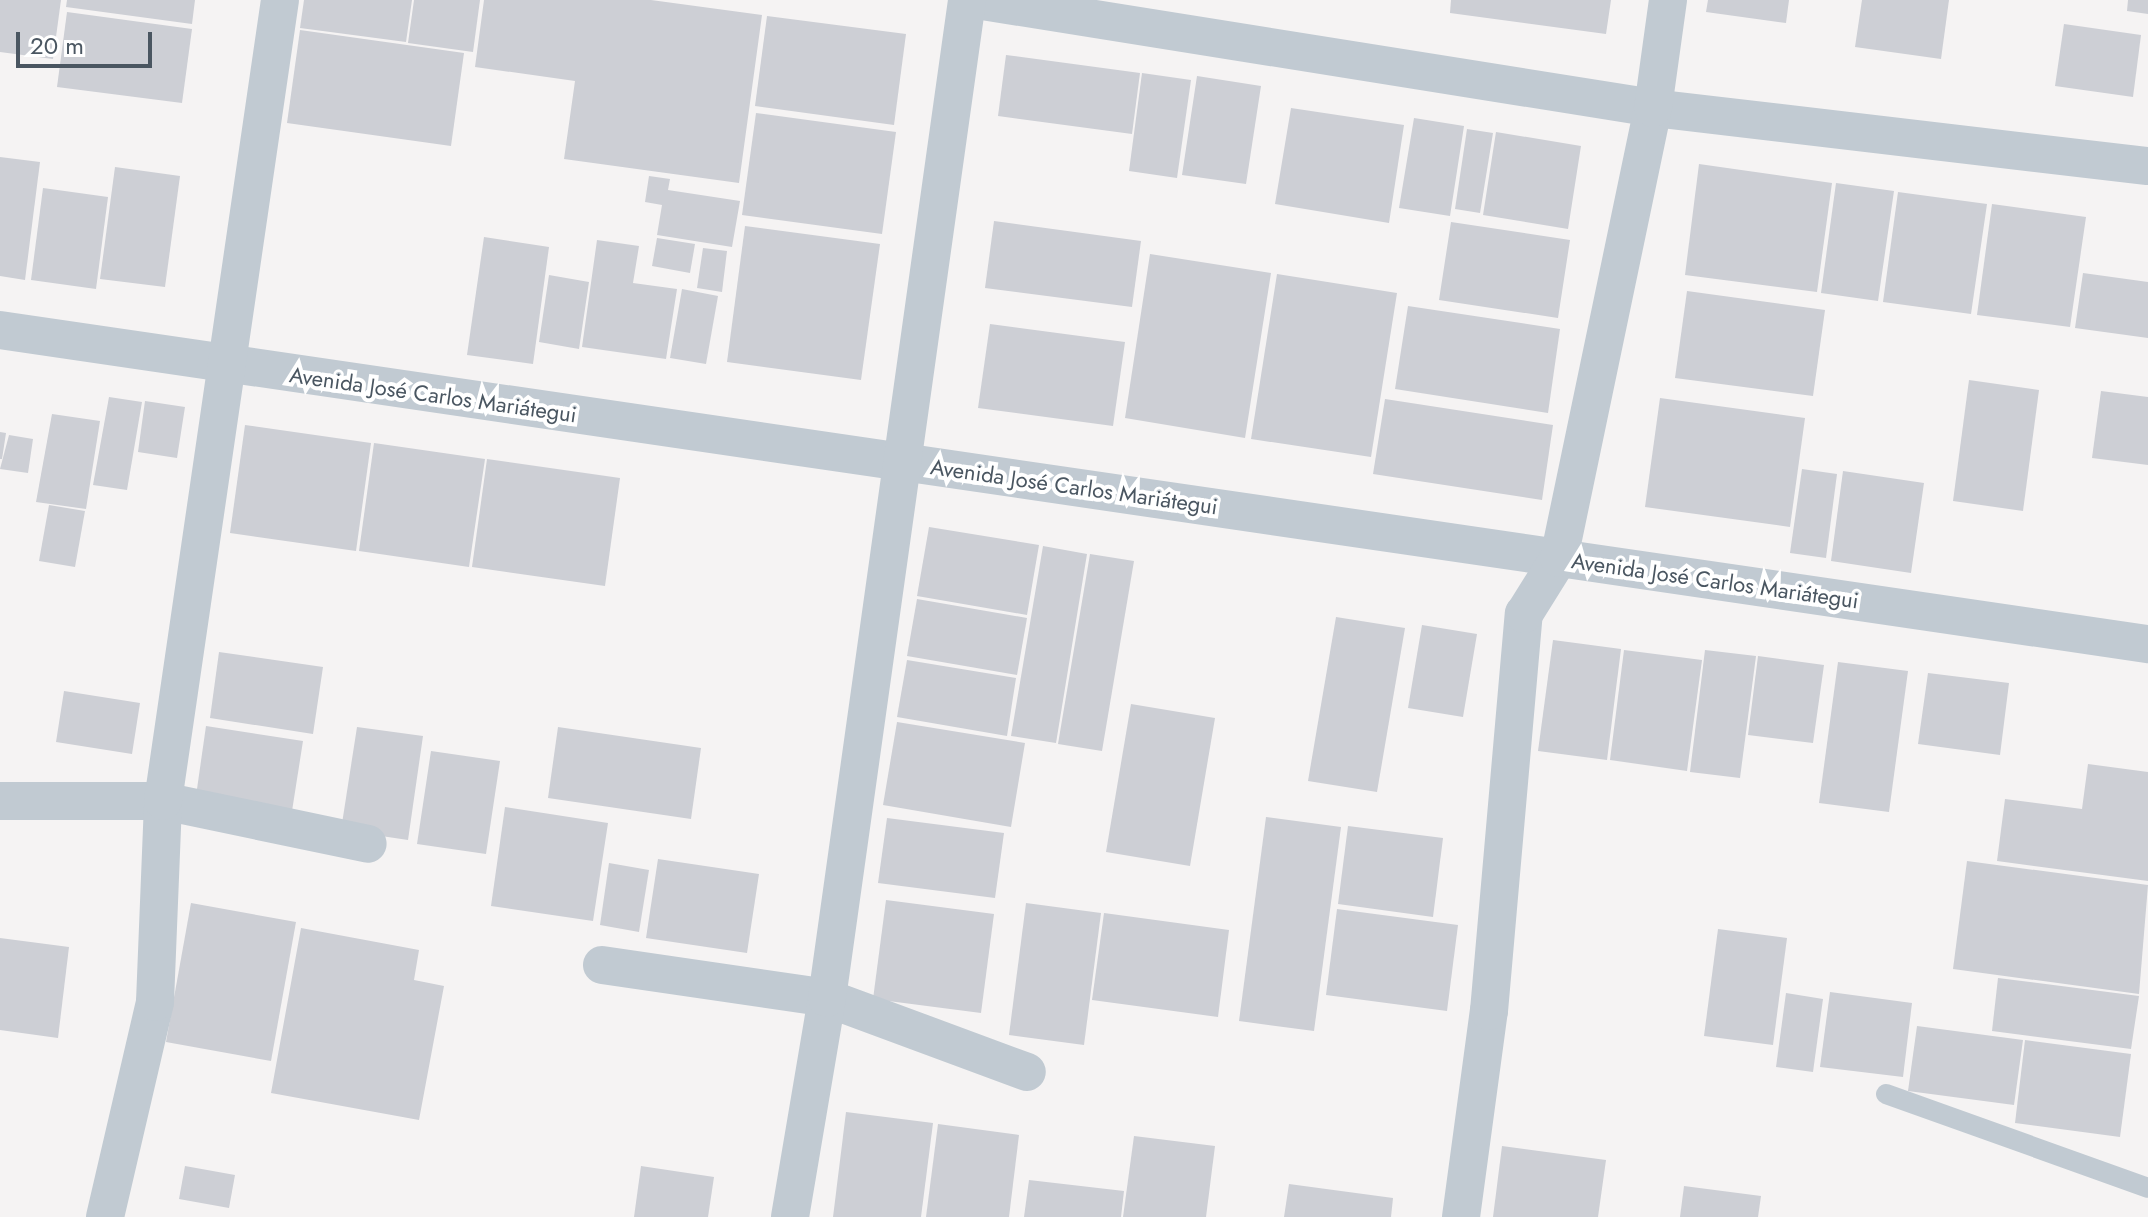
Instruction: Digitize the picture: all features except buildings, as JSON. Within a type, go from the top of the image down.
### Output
[{"type":"street","points":[[105,1217],[155,1002],[163,801],[280,0]]},
{"type":"street","points":[[790,1217],[827,998],[967,0]]},
{"type":"street","points":[[976,0],[1653,108],[2148,166]]},
{"type":"street","points":[[1461,1217],[1489,1011],[1524,614],[1559,558],[1653,108],[1668,0]]},
{"type":"street","name":"Avenida José Carlos Mariátegui","points":[[0,330],[2148,644]]},
{"type":"street","points":[[0,801],[163,801],[368,844]]},
{"type":"street","points":[[602,965],[827,998],[1027,1072]]},
{"type":"lane","points":[[1886,1094],[2148,1188]]}]
